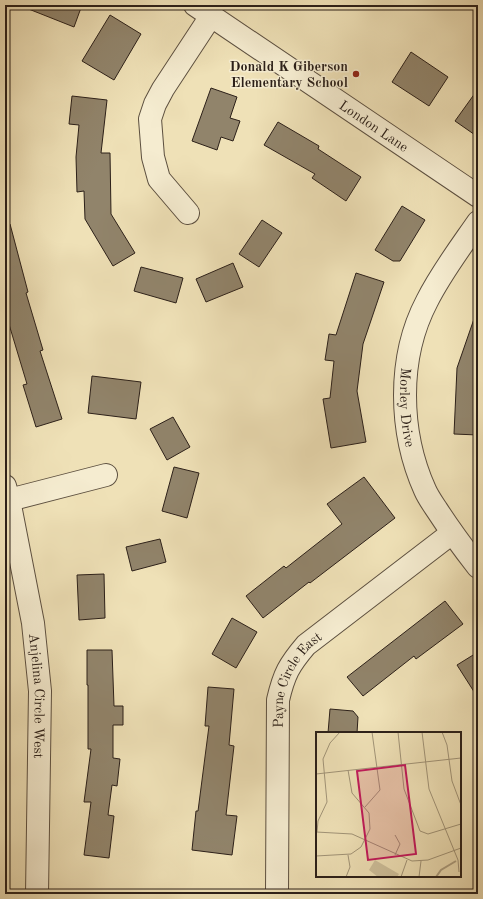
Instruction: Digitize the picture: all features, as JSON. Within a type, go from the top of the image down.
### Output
[{"type":"street","name":"London Lane","points":[[188,213],[159,179],[153,157],[150,119],[155,104],[203,10],[478,196]]},
{"type":"street","name":"Morley Drive","points":[[478,222],[442,274],[426,302],[416,326],[409,355],[406,384],[406,412],[410,438],[416,467],[425,491],[452,533],[478,567]]},
{"type":"street","name":"Anjelina Circle West","points":[[37,894],[40,691],[32,623],[7,493],[106,475]]},
{"type":"street","name":"Payne Circle East","points":[[277,894],[278,700],[282,681],[293,661],[306,645],[452,533]]},
{"type":"building","points":[[21,5],[82,5],[74,27]]},
{"type":"building","points":[[110,15],[141,34],[114,80],[82,61]]},
{"type":"building","points":[[411,52],[448,77],[429,106],[392,82]]},
{"type":"building","points":[[211,88],[237,97],[230,118],[240,121],[233,141],[221,137],[217,150],[192,141]]},
{"type":"building","points":[[478,89],[478,137],[455,121]]},
{"type":"building","points":[[72,96],[107,100],[101,153],[110,153],[111,214],[135,253],[113,266],[85,219],[84,191],[77,192],[76,157],[79,125],[69,124]]},
{"type":"building","points":[[278,122],[319,146],[318,149],[361,177],[346,201],[312,178],[315,174],[264,145]]},
{"type":"building","points":[[402,206],[425,220],[400,261],[393,261],[375,250]]},
{"type":"building","points":[[262,220],[282,233],[259,267],[239,254]]},
{"type":"building","points":[[10,224],[28,292],[26,293],[43,350],[40,351],[62,419],[36,427],[23,385],[27,384],[5,311],[5,225]]},
{"type":"building","points":[[233,263],[243,287],[206,302],[196,279]]},
{"type":"building","points":[[141,267],[183,278],[176,303],[134,291]]},
{"type":"building","points":[[356,273],[384,282],[363,344],[357,391],[366,442],[331,448],[323,399],[330,398],[334,361],[325,360],[329,334],[336,335]]},
{"type":"building","points":[[475,316],[478,316],[478,435],[454,434],[457,368]]},
{"type":"building","points":[[92,376],[141,382],[136,419],[88,413]]},
{"type":"building","points":[[173,417],[190,447],[167,460],[150,429]]},
{"type":"building","points":[[174,467],[199,473],[187,518],[162,511]]},
{"type":"building","points":[[364,477],[395,518],[263,618],[246,596],[284,566],[286,568],[342,524],[327,504]]},
{"type":"building","points":[[160,539],[166,562],[132,571],[126,547]]},
{"type":"building","points":[[104,574],[105,618],[79,620],[77,575]]},
{"type":"building","points":[[445,601],[463,624],[416,659],[414,656],[363,696],[347,677]]},
{"type":"building","points":[[232,618],[257,632],[236,668],[212,654]]},
{"type":"building","points":[[87,650],[112,650],[114,706],[123,706],[123,725],[113,725],[113,758],[120,759],[117,786],[112,785],[108,815],[114,816],[109,858],[84,855],[91,802],[84,802],[91,749],[88,749]]},
{"type":"building","points":[[478,652],[478,698],[457,665]]},
{"type":"building","points":[[208,687],[234,689],[229,745],[234,746],[226,815],[237,816],[232,855],[192,850],[196,811],[198,811],[209,726],[205,726]]},
{"type":"building","points":[[330,709],[353,711],[358,717],[357,732],[328,732]]},
{"type":"place","name":"Donald K Giberson Elementary School","points":[[356,74]]}]
